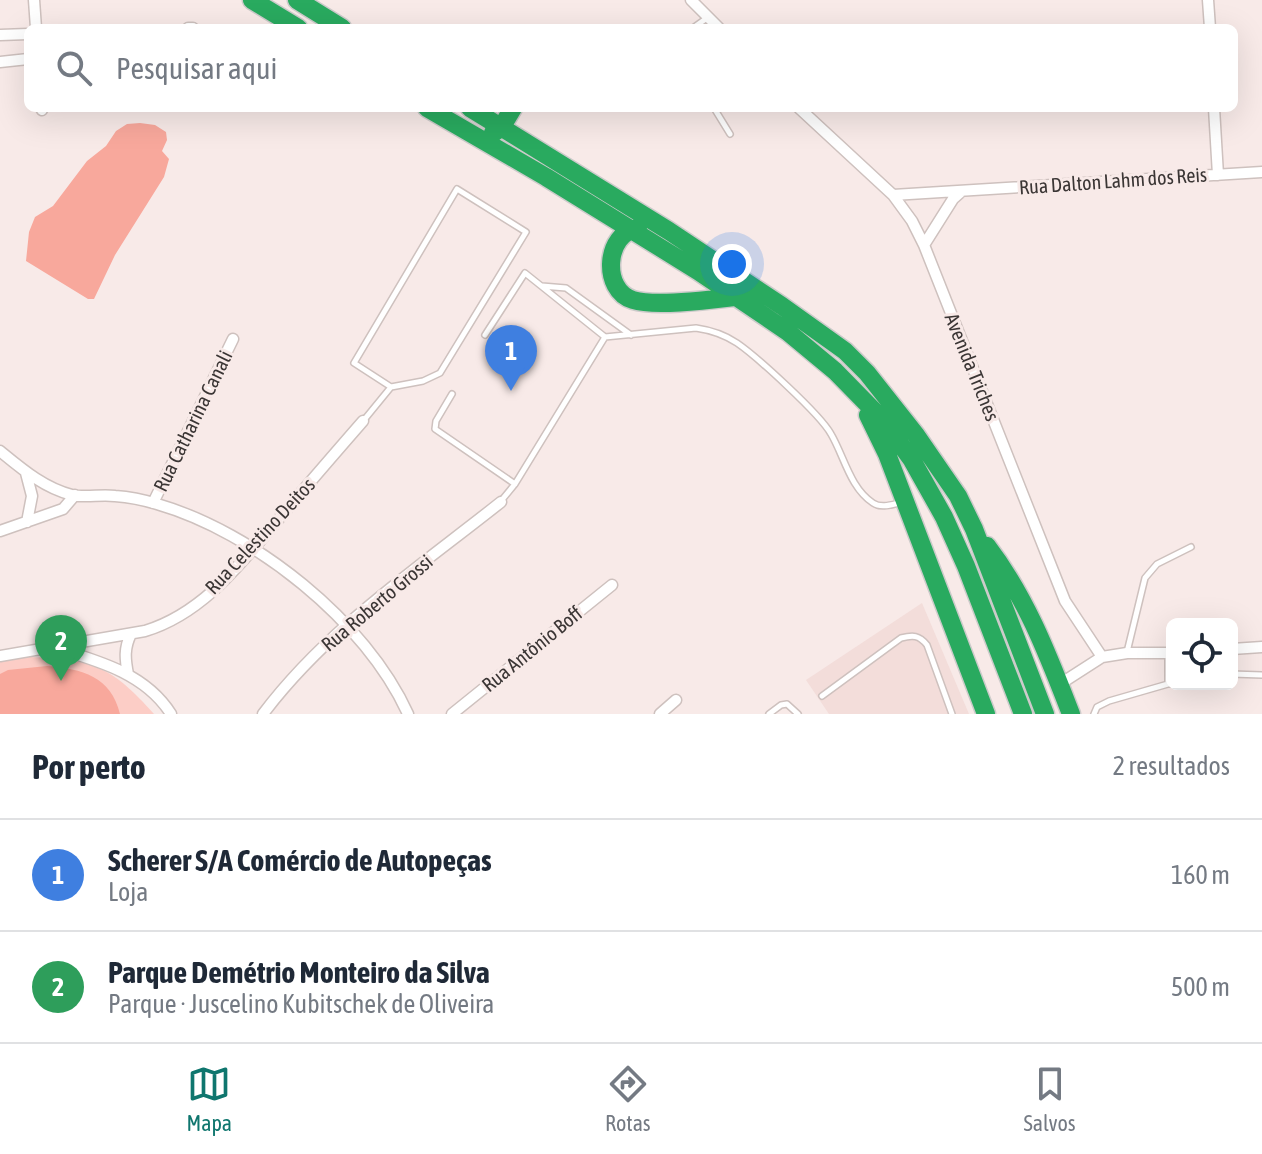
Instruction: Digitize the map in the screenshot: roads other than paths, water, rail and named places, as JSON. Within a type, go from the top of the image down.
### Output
[{"type":"highway","points":[[252,0],[291,24]]},
{"type":"highway","points":[[297,0],[336,24]]},
{"type":"highway","points":[[433,112],[630,229],[806,346],[882,419],[912,460],[944,517],[1023,714]]},
{"type":"highway","points":[[476,112],[669,231],[845,351],[892,402],[958,496],[974,529],[1045,714]]},
{"type":"highway","points":[[477,139],[501,128],[511,112]]},
{"type":"highway","points":[[669,231],[630,229],[618,239],[611,257],[613,278],[619,291],[629,300],[645,303],[734,297]]},
{"type":"highway","points":[[860,398],[887,454],[986,714]]},
{"type":"highway","points":[[974,529],[1004,568],[1029,611],[1071,714]]},
{"type":"street","points":[[34,0],[36,24]]},
{"type":"street","points":[[691,0],[715,24]]},
{"type":"street","points":[[1208,0],[1210,24]]},
{"type":"street","points":[[0,35],[24,34]]},
{"type":"street","points":[[0,62],[24,59]]},
{"type":"street","name":"Avenida Triches","points":[[803,112],[893,195],[912,221],[1065,601],[1102,657]]},
{"type":"street","points":[[1214,112],[1218,175]]},
{"type":"street","name":"Rua Dalton Lahm dos Reis","points":[[893,195],[1262,172]]},
{"type":"street","points":[[924,245],[953,199],[963,191]]},
{"type":"street","name":"Rua Catharina Canali","points":[[153,503],[233,339]]},
{"type":"street","name":"Rua Celestino Deitos","points":[[0,656],[131,634],[164,625],[187,611],[220,585],[363,421]]},
{"type":"street","points":[[0,451],[26,473],[53,489],[75,495],[115,496],[153,503],[186,513],[253,549],[319,597],[347,625],[376,661],[408,714]]},
{"type":"street","points":[[26,473],[32,496],[27,522]]},
{"type":"street","points":[[0,531],[63,509],[75,495]]},
{"type":"street","name":"Rua Roberto Grossi","points":[[263,714],[292,678],[347,625],[501,502]]},
{"type":"street","name":"Rua Antônio Boff","points":[[452,714],[612,585]]},
{"type":"street","points":[[128,674],[125,656],[131,634]]},
{"type":"street","points":[[54,647],[128,674],[163,702],[171,714]]},
{"type":"street","points":[[1238,649],[1262,647]]},
{"type":"street","points":[[1060,684],[1102,657],[1127,653],[1166,653]]},
{"type":"street","points":[[660,714],[676,700]]},
{"type":"lane","points":[[699,24],[708,18]]},
{"type":"lane","points":[[716,112],[730,134]]},
{"type":"lane","points":[[363,421],[391,387],[423,381],[440,373],[526,232],[457,189],[354,363],[391,387]]},
{"type":"lane","points":[[485,335],[525,273],[605,337],[696,328],[707,330],[738,344],[817,415],[830,432],[863,494],[874,504],[885,506],[904,501]]},
{"type":"lane","points":[[542,286],[566,288],[632,336]]},
{"type":"lane","points":[[501,502],[605,337]]},
{"type":"lane","points":[[452,394],[436,421],[435,429],[515,484]]},
{"type":"lane","points":[[1127,653],[1145,578],[1157,564],[1191,547]]},
{"type":"lane","points":[[822,696],[901,638],[912,635],[921,637],[927,645],[952,714]]},
{"type":"lane","points":[[1238,674],[1262,675]]},
{"type":"lane","points":[[1094,714],[1097,707],[1109,701],[1166,684]]},
{"type":"lane","points":[[769,714],[787,704],[798,714]]},
{"type":"place","name":"Scherer S/A Comércio de Autopeças","points":[[511,391]]},
{"type":"place","name":"Parque Demétrio Monteiro da Silva","points":[[61,681]]}]
